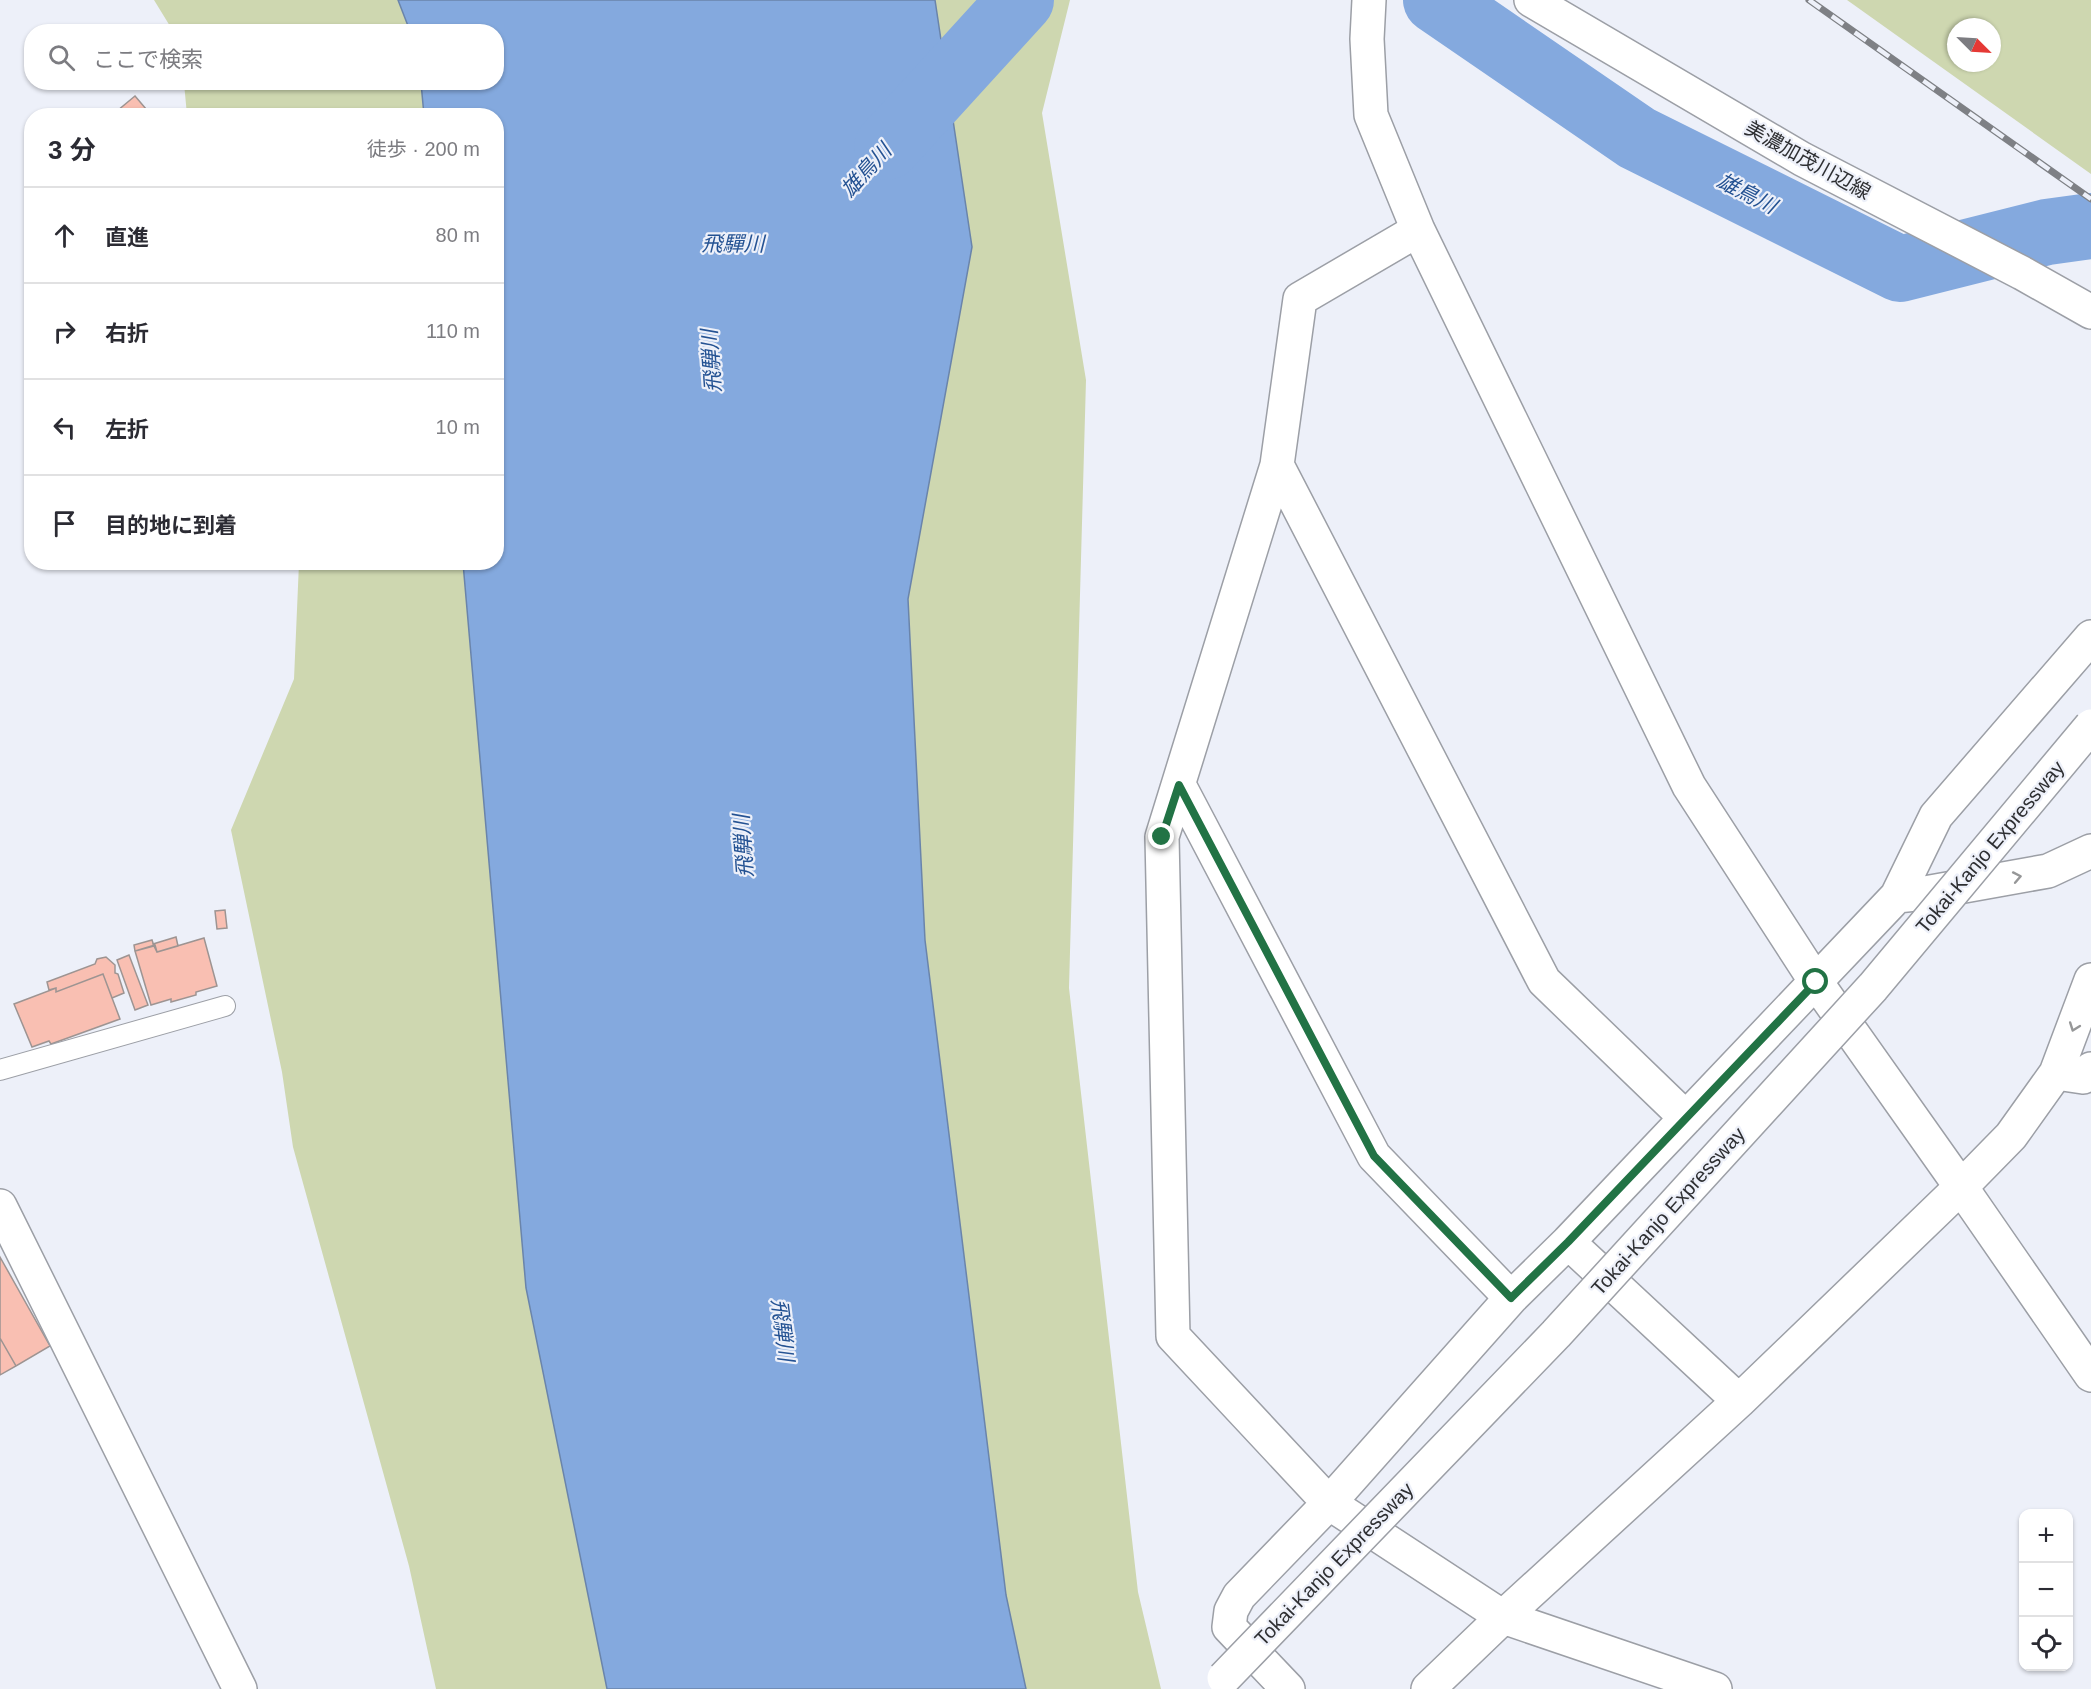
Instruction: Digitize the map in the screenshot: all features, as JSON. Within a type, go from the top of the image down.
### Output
[{"type":"main road","points":[[1369,0],[1367,39],[1371,115],[1418,230],[1689,786],[1816,982],[1961,1186],[2091,1375]]},
{"type":"main road","name":"美濃加茂川辺線","points":[[1531,0],[1802,159],[2022,273],[2091,312]]},
{"type":"main road","points":[[1418,230],[1300,299],[1277,465],[1162,837],[1173,1336],[1329,1503],[1503,1617],[1715,1689]]},
{"type":"main road","points":[[1277,465],[1544,981],[1686,1118]]},
{"type":"main road","points":[[1288,1689],[1229,1627],[1231,1611],[1239,1596],[1329,1503],[1511,1298],[1568,1242],[1897,896],[1936,816],[2091,638]]},
{"type":"main road","name":"Tokai-Kanjo Expressway","points":[[1224,1678],[1556,1334],[1873,987],[2091,726]]},
{"type":"main road","points":[[1179,785],[1374,1156],[1511,1298]]},
{"type":"main road","points":[[1897,896],[2048,871],[2091,851]]},
{"type":"main road","points":[[1428,1689],[1503,1617],[1739,1401],[2012,1136],[2080,1076],[2091,980]]},
{"type":"main road","points":[[0,1206],[240,1689]]},
{"type":"main road","points":[[1568,1242],[1739,1401]]},
{"type":"lane","points":[[0,1070],[225,1006]]},
{"type":"green space","points":[[154,0],[398,0],[407,24],[169,24]]},
{"type":"green space","points":[[935,0],[1070,0],[1042,113],[1086,380],[1069,988],[1138,1592],[1161,1689],[1026,1689],[1006,1595],[925,940],[908,599],[972,247]]},
{"type":"green space","points":[[1847,0],[2091,0],[2091,174],[1948,72],[2001,72],[2001,18],[1947,18],[1947,71]]},
{"type":"green space","points":[[185,90],[422,90],[423,108],[186,108]]},
{"type":"green space","points":[[299,570],[464,570],[526,1288],[607,1689],[436,1689],[409,1566],[293,1147],[282,1072],[231,830],[294,679]]},
{"type":"water","name":"飛驒川","points":[[398,0],[935,0],[972,247],[908,599],[925,940],[1006,1595],[1026,1689],[607,1689],[526,1288],[464,570],[504,570],[504,108],[423,108],[422,90],[504,90],[504,24],[407,24]]},
{"type":"building","points":[[135,96],[145,108],[121,108]]},
{"type":"building","points":[[225,910],[227,928],[217,929],[215,911]]},
{"type":"building","points":[[176,937],[178,946],[157,952],[153,944]]},
{"type":"building","points":[[204,938],[217,986],[196,992],[196,995],[151,1005],[135,951],[155,945],[157,952]]},
{"type":"building","points":[[152,940],[154,946],[135,951],[134,945]]},
{"type":"building","points":[[129,955],[148,1005],[135,1010],[117,960]]},
{"type":"building","points":[[106,957],[115,965],[115,973],[118,974],[124,993],[112,998],[103,974],[56,992],[56,988],[49,990],[47,982],[95,964],[97,959]]},
{"type":"building","points":[[103,974],[120,1019],[51,1044],[49,1041],[32,1047],[14,1004],[56,988],[56,992]]},
{"type":"building","points":[[0,1257],[50,1346],[16,1366],[0,1338]]},
{"type":"building","points":[[0,1338],[16,1366],[0,1375]]},
{"type":"waterway","name":"雄鳥川","points":[[887,147],[1021,0]]},
{"type":"waterway","name":"雄鳥川","points":[[1436,0],[1637,138],[1900,269],[2047,232],[2091,226]]},
{"type":"railway","points":[[1809,0],[2091,199]]},
{"type":"route","points":[[1162,837],[1179,785],[1374,1156],[1511,1298],[1568,1242],[1816,982]]},
{"type":"water label","name":"飛騨川","points":[[711,361]]},
{"type":"water label","name":"飛騨川","points":[[743,846]]},
{"type":"water label","name":"飛騨川","points":[[783,1330]]}]
